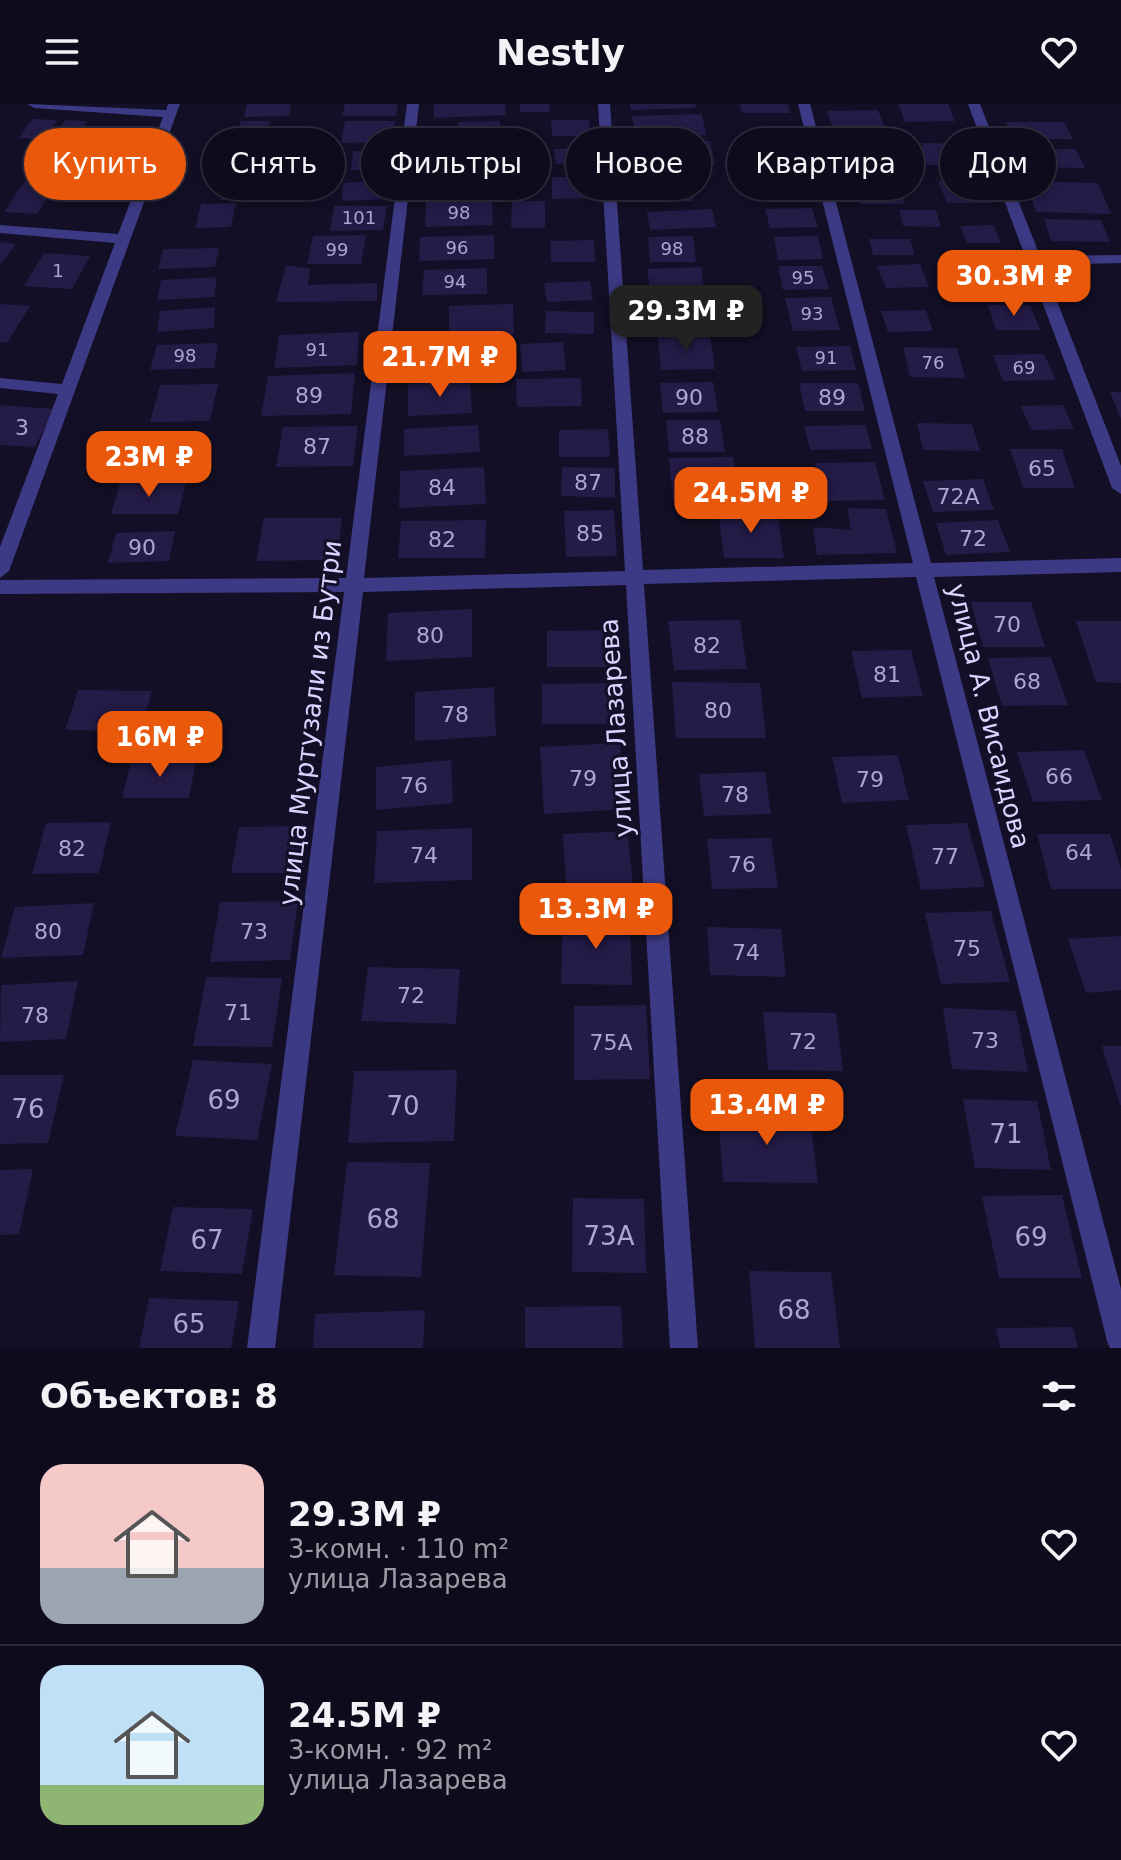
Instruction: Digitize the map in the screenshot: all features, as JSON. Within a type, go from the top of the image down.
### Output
[{"type":"street","points":[[0,571],[172,109],[34,104]]},
{"type":"street","name":"улица Муртузали из Бутри","points":[[261,1348],[413,104]]},
{"type":"street","name":"улица Лазарева","points":[[604,104],[632,577],[684,1348]]},
{"type":"street","name":"улица А. Висаидова","points":[[804,104],[1121,1341]]},
{"type":"street","points":[[974,104],[1121,488]]},
{"type":"street","points":[[0,229],[124,239]]},
{"type":"street","points":[[1034,261],[1121,259]]},
{"type":"street","points":[[0,383],[67,390]]},
{"type":"street","points":[[0,587],[353,585],[1121,565]]},
{"type":"building","points":[[247,104],[291,104],[289,116],[244,117]]},
{"type":"building","points":[[345,104],[398,104],[396,116],[342,116]]},
{"type":"building","points":[[434,104],[505,104],[506,115],[434,118]]},
{"type":"building","points":[[520,104],[550,104],[549,112],[520,112]]},
{"type":"building","points":[[630,104],[695,104],[696,108],[631,110]]},
{"type":"building","points":[[740,104],[788,104],[790,113],[742,113]]},
{"type":"building","points":[[898,104],[948,104],[955,121],[905,122]]},
{"type":"building","points":[[878,110],[885,128],[833,128],[827,111]]},
{"type":"building","points":[[702,114],[705,128],[634,128],[632,116]]},
{"type":"building","points":[[32,119],[57,120],[52,128],[26,128]]},
{"type":"building","points":[[65,120],[87,121],[83,128],[59,128]]},
{"type":"building","points":[[551,120],[589,120],[590,128],[566,128],[566,136],[552,136]]},
{"type":"building","points":[[241,121],[270,121],[268,128],[239,128]]},
{"type":"building","points":[[345,121],[395,121],[394,128],[361,128],[361,143],[345,143]]},
{"type":"building","points":[[500,121],[500,128],[458,128],[458,122]]},
{"type":"building","points":[[1006,122],[1064,122],[1073,139],[1056,139],[1056,128],[1008,128]]},
{"type":"building","points":[[924,143],[940,143],[940,165],[927,165]]},
{"type":"building","points":[[554,149],[566,149],[566,164],[556,164]]},
{"type":"building","points":[[1056,149],[1076,149],[1085,168],[1056,168]]},
{"type":"building","points":[[353,151],[361,151],[361,170],[351,170]]},
{"type":"building","points":[[552,177],[566,177],[566,199],[552,199]]},
{"type":"building","points":[[24,182],[24,200],[46,200],[37,214],[4,212]]},
{"type":"building","points":[[361,182],[361,200],[366,200],[342,201],[345,200],[345,183]]},
{"type":"building","points":[[1056,182],[1098,183],[1111,214],[1036,212],[1032,200],[1056,200]]},
{"type":"building","points":[[492,200],[493,225],[425,227],[426,201]]},
{"type":"building","points":[[649,200],[693,201],[649,201]]},
{"type":"building","points":[[859,200],[904,200],[905,204],[860,204]]},
{"type":"building","points":[[946,200],[990,200],[991,203],[947,203]]},
{"type":"building","points":[[512,201],[545,201],[545,228],[511,228]]},
{"type":"building","points":[[236,203],[231,227],[195,228],[201,204]]},
{"type":"building","points":[[334,206],[387,206],[383,230],[330,231]]},
{"type":"building","points":[[812,208],[818,227],[770,228],[765,209]]},
{"type":"building","points":[[712,209],[716,227],[650,230],[647,212]]},
{"type":"building","points":[[899,210],[936,210],[941,227],[903,226]]},
{"type":"building","points":[[1044,219],[1101,220],[1110,242],[1051,241]]},
{"type":"building","points":[[994,225],[1001,243],[967,243],[960,226]]},
{"type":"building","points":[[366,235],[361,264],[307,264],[313,236]]},
{"type":"building","points":[[494,235],[494,259],[419,261],[420,237]]},
{"type":"building","points":[[693,236],[696,262],[650,262],[648,237]]},
{"type":"building","points":[[818,236],[823,259],[778,260],[774,237]]},
{"type":"building","points":[[869,239],[910,239],[915,255],[873,255]]},
{"type":"building","points":[[594,240],[595,262],[551,262],[550,241]]},
{"type":"building","points":[[0,242],[16,244],[0,265]]},
{"type":"building","points":[[219,248],[215,267],[158,269],[163,249]]},
{"type":"building","points":[[44,253],[90,256],[72,289],[24,286]]},
{"type":"building","points":[[956,261],[1009,262],[1018,286],[964,286]]},
{"type":"building","points":[[920,264],[929,287],[886,288],[877,266]]},
{"type":"building","points":[[286,265],[310,269],[308,285],[377,283],[377,301],[276,302]]},
{"type":"building","points":[[778,266],[822,266],[829,289],[783,290]]},
{"type":"building","points":[[701,267],[704,287],[650,288],[647,269]]},
{"type":"building","points":[[487,268],[487,294],[422,295],[424,270]]},
{"type":"building","points":[[217,277],[214,297],[157,300],[161,280]]},
{"type":"building","points":[[590,281],[593,300],[547,302],[544,283]]},
{"type":"building","points":[[703,297],[706,320],[655,321],[653,298]]},
{"type":"building","points":[[831,297],[840,330],[793,331],[785,298]]},
{"type":"building","points":[[0,304],[30,306],[7,343],[0,342]]},
{"type":"building","points":[[513,304],[514,334],[449,335],[449,306]]},
{"type":"building","points":[[988,305],[1030,305],[1040,330],[996,330]]},
{"type":"building","points":[[215,307],[214,328],[157,332],[160,311]]},
{"type":"building","points":[[926,310],[933,331],[888,332],[881,311]]},
{"type":"building","points":[[546,311],[594,312],[594,334],[545,333]]},
{"type":"building","points":[[359,332],[357,365],[274,368],[279,335]]},
{"type":"building","points":[[710,336],[715,369],[661,370],[658,337]]},
{"type":"building","points":[[563,342],[566,370],[522,372],[520,344]]},
{"type":"building","points":[[218,343],[214,368],[150,370],[157,345]]},
{"type":"building","points":[[850,346],[856,370],[802,371],[796,347]]},
{"type":"building","points":[[903,347],[957,348],[965,378],[910,377]]},
{"type":"building","points":[[471,351],[472,374],[404,377],[404,354]]},
{"type":"building","points":[[1044,354],[1056,380],[1003,381],[993,355]]},
{"type":"building","points":[[355,373],[351,414],[261,416],[268,376]]},
{"type":"building","points":[[581,378],[582,406],[517,407],[516,379]]},
{"type":"building","points":[[470,381],[472,413],[408,416],[408,384]]},
{"type":"building","points":[[713,382],[718,412],[663,413],[660,383]]},
{"type":"building","points":[[799,383],[858,383],[865,411],[805,411]]},
{"type":"building","points":[[218,384],[210,421],[150,422],[160,385]]},
{"type":"building","points":[[1110,392],[1121,392],[1121,419]]},
{"type":"building","points":[[0,405],[54,409],[35,447],[0,445]]},
{"type":"building","points":[[1063,405],[1074,429],[1031,430],[1021,406]]},
{"type":"building","points":[[666,420],[720,420],[725,452],[669,452]]},
{"type":"building","points":[[917,423],[972,424],[980,451],[923,450]]},
{"type":"building","points":[[478,425],[480,452],[404,456],[404,429]]},
{"type":"building","points":[[866,425],[872,449],[810,450],[804,426]]},
{"type":"building","points":[[358,426],[353,466],[276,467],[283,427]]},
{"type":"building","points":[[608,429],[610,457],[559,457],[559,430]]},
{"type":"building","points":[[204,433],[198,460],[136,462],[142,434]]},
{"type":"building","points":[[1010,449],[1062,449],[1075,488],[1023,488]]},
{"type":"building","points":[[733,457],[739,499],[673,500],[669,458]]},
{"type":"building","points":[[875,462],[885,500],[824,501],[815,463]]},
{"type":"building","points":[[484,467],[486,504],[399,508],[400,471]]},
{"type":"building","points":[[562,467],[615,468],[615,498],[561,496]]},
{"type":"building","points":[[983,479],[994,510],[933,512],[923,481]]},
{"type":"building","points":[[120,483],[186,483],[178,514],[111,514]]},
{"type":"building","points":[[847,508],[886,509],[897,553],[817,555],[813,527],[851,530]]},
{"type":"building","points":[[614,510],[617,556],[566,557],[564,511]]},
{"type":"building","points":[[718,511],[777,511],[784,558],[724,558]]},
{"type":"building","points":[[264,518],[342,518],[337,560],[256,561]]},
{"type":"building","points":[[486,520],[485,558],[398,558],[401,521]]},
{"type":"building","points":[[998,520],[1010,552],[946,555],[936,523]]},
{"type":"building","points":[[175,531],[169,561],[108,563],[116,533]]},
{"type":"building","points":[[971,602],[1031,602],[1045,647],[983,647]]},
{"type":"building","points":[[472,609],[472,657],[386,661],[388,613]]},
{"type":"building","points":[[740,620],[747,669],[674,670],[668,621]]},
{"type":"building","points":[[1076,621],[1121,621],[1121,683],[1096,682]]},
{"type":"building","points":[[619,630],[621,667],[547,667],[547,631]]},
{"type":"building","points":[[911,650],[923,696],[862,698],[851,651]]},
{"type":"building","points":[[1051,657],[1068,705],[1002,706],[988,658]]},
{"type":"building","points":[[672,682],[760,683],[766,738],[676,738]]},
{"type":"building","points":[[623,683],[625,724],[542,724],[542,684]]},
{"type":"building","points":[[494,687],[496,736],[415,741],[415,692]]},
{"type":"building","points":[[78,690],[152,691],[141,731],[65,730]]},
{"type":"building","points":[[620,743],[627,809],[544,814],[540,747]]},
{"type":"building","points":[[1084,750],[1102,800],[1033,802],[1017,752]]},
{"type":"building","points":[[898,755],[909,800],[842,803],[832,757]]},
{"type":"building","points":[[196,760],[189,798],[122,798],[131,761]]},
{"type":"building","points":[[451,760],[453,803],[376,810],[376,767]]},
{"type":"building","points":[[765,772],[771,814],[704,816],[699,774]]},
{"type":"building","points":[[111,822],[99,873],[32,874],[46,823]]},
{"type":"building","points":[[967,823],[985,887],[921,890],[906,825]]},
{"type":"building","points":[[310,826],[303,873],[231,873],[239,827]]},
{"type":"building","points":[[472,828],[472,880],[374,883],[377,831]]},
{"type":"building","points":[[627,831],[634,892],[567,896],[563,834]]},
{"type":"building","points":[[1037,834],[1110,834],[1121,869],[1121,889],[1051,889]]},
{"type":"building","points":[[771,838],[778,888],[712,889],[707,839]]},
{"type":"building","points":[[298,901],[290,960],[210,962],[220,902]]},
{"type":"building","points":[[94,903],[83,955],[1,958],[15,907]]},
{"type":"building","points":[[991,911],[1010,982],[941,984],[925,913]]},
{"type":"building","points":[[563,917],[630,918],[632,985],[561,984]]},
{"type":"building","points":[[707,927],[781,929],[786,977],[710,975]]},
{"type":"building","points":[[1121,936],[1121,990],[1086,993],[1068,939]]},
{"type":"building","points":[[368,967],[460,969],[456,1024],[361,1021]]},
{"type":"building","points":[[206,977],[282,978],[272,1047],[193,1046]]},
{"type":"building","points":[[78,981],[66,1039],[0,1042],[1,985]]},
{"type":"building","points":[[646,1005],[650,1079],[574,1080],[574,1006]]},
{"type":"building","points":[[943,1008],[1016,1011],[1028,1072],[952,1069]]},
{"type":"building","points":[[763,1012],[836,1013],[843,1071],[768,1070]]},
{"type":"building","points":[[1102,1046],[1121,1046],[1121,1105],[1120,1105]]},
{"type":"building","points":[[193,1060],[272,1064],[257,1140],[175,1136]]},
{"type":"building","points":[[457,1070],[454,1141],[348,1143],[354,1071]]},
{"type":"building","points":[[0,1075],[64,1075],[48,1143],[0,1144]]},
{"type":"building","points":[[963,1099],[1037,1101],[1051,1170],[975,1168]]},
{"type":"building","points":[[718,1111],[809,1111],[818,1183],[723,1182]]},
{"type":"building","points":[[347,1162],[430,1163],[421,1277],[334,1275]]},
{"type":"building","points":[[33,1169],[19,1234],[0,1235],[0,1170]]},
{"type":"building","points":[[1062,1195],[1082,1278],[999,1278],[982,1196]]},
{"type":"building","points":[[573,1198],[644,1199],[646,1273],[572,1272]]},
{"type":"building","points":[[173,1207],[253,1209],[242,1274],[160,1271]]},
{"type":"building","points":[[749,1271],[831,1272],[840,1348],[755,1348]]},
{"type":"building","points":[[149,1298],[239,1301],[231,1348],[139,1348]]},
{"type":"building","points":[[621,1306],[623,1348],[525,1348],[525,1307]]},
{"type":"building","points":[[425,1310],[423,1348],[313,1348],[315,1314]]},
{"type":"building","points":[[1073,1327],[1078,1348],[1000,1348],[996,1328]]}]
